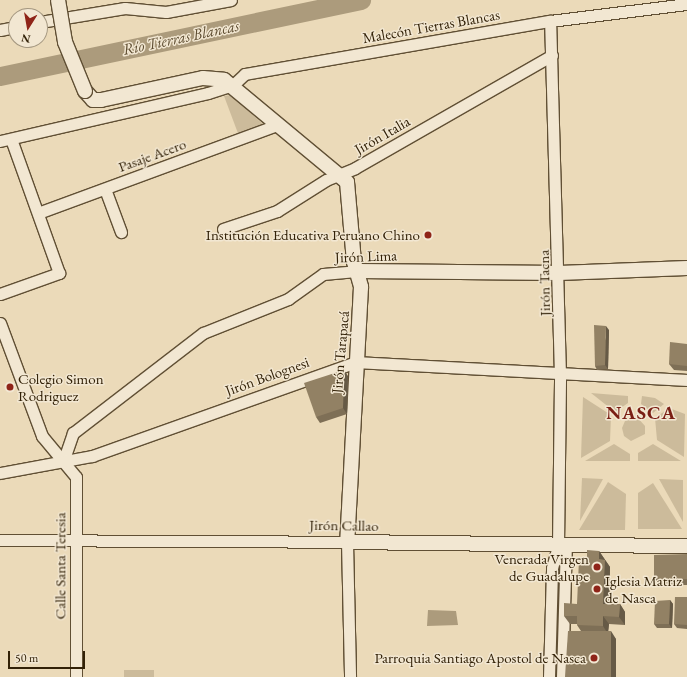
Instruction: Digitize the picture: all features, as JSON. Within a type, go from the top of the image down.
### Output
[{"type":"street","points":[[58,0],[65,42],[85,91],[93,100],[101,100],[203,78],[232,85]]},
{"type":"street","points":[[48,20],[136,4],[166,12],[231,0]]},
{"type":"street","name":"Malecón Tierras Blancas","points":[[232,85],[245,74],[550,21],[687,4]]},
{"type":"street","name":"Jirón Tacna","points":[[550,21],[559,273],[562,545]]},
{"type":"street","name":"Jirón Italia","points":[[223,229],[277,211],[552,55]]},
{"type":"street","points":[[0,294],[59,273],[38,213],[5,140],[232,85]]},
{"type":"street","name":"Jirón Tarapacá","points":[[232,85],[277,125],[347,182],[354,262],[359,271],[360,342],[356,362],[346,542],[350,677]]},
{"type":"street","name":"Pasaje Acero","points":[[38,213],[277,125]]},
{"type":"street","points":[[105,189],[121,232]]},
{"type":"street","name":"Jirón Lima","points":[[64,459],[73,434],[203,334],[288,299],[323,274],[359,271],[559,273],[687,268]]},
{"type":"street","name":"Calle Santa Teresia","points":[[0,323],[42,436],[64,459],[76,477],[74,540],[76,677]]},
{"type":"street","name":"Jirón Bolognesi","points":[[0,473],[64,459],[92,456],[356,362],[560,375],[687,380]]},
{"type":"street","name":"Jirón Callao","points":[[0,540],[687,546]]},
{"type":"street","points":[[549,677],[552,568],[562,545]]},
{"type":"street","points":[[562,545],[562,677]]},
{"type":"shaded area","points":[[231,95],[265,126],[239,136],[224,96]]},
{"type":"shaded area","points":[[591,393],[628,396],[628,403],[615,412]]},
{"type":"shaded area","points":[[642,396],[655,398],[664,404],[653,413],[641,404]]},
{"type":"shaded area","points":[[583,397],[611,415],[610,441],[581,458]]},
{"type":"shaded area","points":[[669,408],[685,414],[684,457],[657,440],[655,418]]},
{"type":"shaded area","points":[[637,417],[645,426],[645,434],[631,441],[624,436],[622,428],[625,421]]},
{"type":"shaded area","points":[[614,444],[630,454],[630,461],[585,461]]},
{"type":"shaded area","points":[[653,444],[681,461],[638,461],[638,453]]},
{"type":"shaded area","points":[[582,478],[603,479],[580,521]]},
{"type":"shaded area","points":[[659,479],[683,480],[683,522]]},
{"type":"shaded area","points":[[608,482],[626,494],[625,530],[579,530]]},
{"type":"shaded area","points":[[653,483],[682,529],[638,529],[638,493]]},
{"type":"shaded area","points":[[428,610],[456,611],[458,625],[427,626]]},
{"type":"shaded area","points":[[124,670],[154,670],[154,677],[124,677]]},
{"type":"building","points":[[594,325],[606,326],[605,365],[595,366]]},
{"type":"building","points":[[670,342],[687,344],[687,366],[669,364]]},
{"type":"building","points":[[344,370],[343,408],[316,417],[304,383]]},
{"type":"building","name":"Iglesia Matriz de Nasca","points":[[587,550],[599,551],[599,559],[605,560],[603,604],[620,604],[619,617],[603,616],[603,626],[577,625],[577,616],[564,616],[564,603],[577,604],[579,559],[587,559]]},
{"type":"building","points":[[687,554],[687,579],[654,579],[654,555]]},
{"type":"building","points":[[675,597],[687,597],[687,625],[674,624]]},
{"type":"building","points":[[670,600],[669,624],[654,624],[655,601]]},
{"type":"building","name":"Parroquia Santiago Apostol de Nasca","points":[[568,631],[611,631],[611,677],[565,677]]},
{"type":"waterway","name":"Río Tierras Blancas","points":[[0,76],[361,0]]},
{"type":"place","name":"Institución Educativa Peruano Chino","points":[[428,235]]},
{"type":"place","name":"Colegio Simon Rodriguez","points":[[10,387]]},
{"type":"place","name":"Venerada Virgen de Guadalupe","points":[[597,567]]},
{"type":"place","name":"Iglesia Matriz de Nasca","points":[[597,589]]},
{"type":"place","name":"Parroquia Santiago Apostol de Nasca","points":[[594,658]]},
{"type":"district","name":"NASCA","points":[[641,413]]}]
